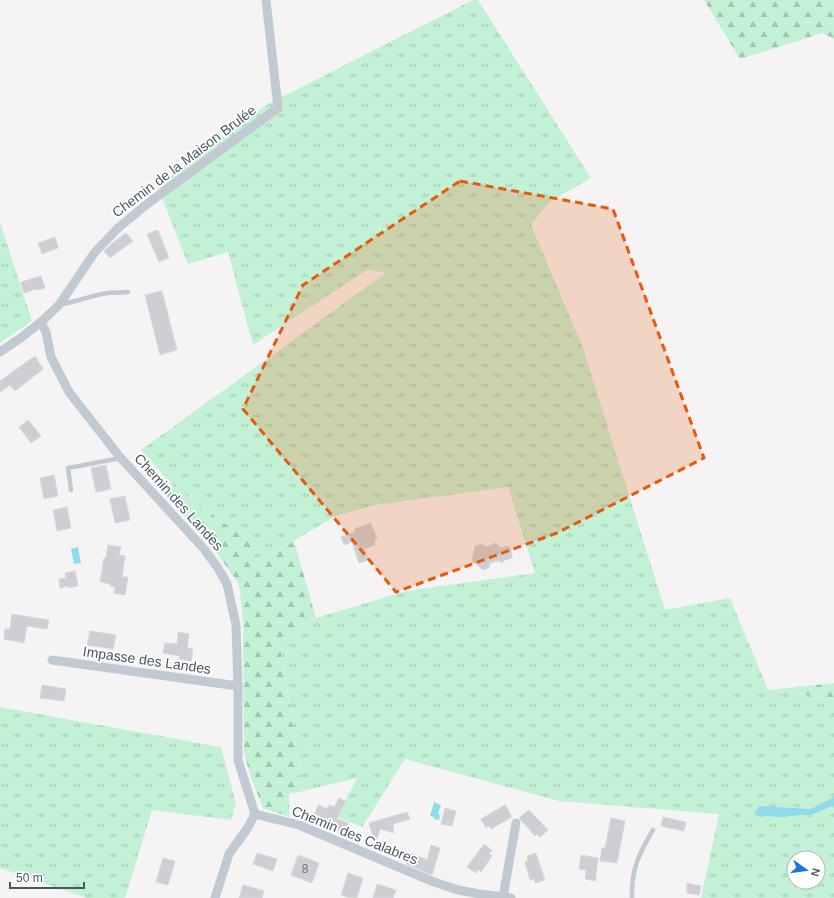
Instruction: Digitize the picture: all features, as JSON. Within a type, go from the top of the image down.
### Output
[{"type":"street","name":"Chemin de la Maison Brulée","points":[[0,352],[41,322],[59,305],[95,252],[118,228],[147,204],[278,108],[266,0]]},
{"type":"street","name":"Chemin des Landes","points":[[41,322],[46,332],[51,357],[69,392],[121,458],[204,549],[218,568],[227,584],[236,625],[238,760],[255,814]]},
{"type":"street","name":"Impasse des Landes","points":[[52,660],[238,686]]},
{"type":"street","name":"Chemin des Calabres","points":[[255,814],[299,825],[434,882],[452,888],[480,894],[507,897]]},
{"type":"street","points":[[215,898],[229,854],[247,829],[255,814]]},
{"type":"street","points":[[507,897],[516,823]]},
{"type":"lane","points":[[59,305],[93,296],[128,292]]},
{"type":"lane","points":[[71,490],[68,468],[121,458]]},
{"type":"lane","points":[[632,898],[633,876],[637,862],[643,847],[653,830]]},
{"type":"highlighted area","points":[[460,181],[613,209],[704,458],[557,533],[396,592],[243,409],[303,285]]},
{"type":"green space","points":[[473,0],[478,0],[591,178],[549,202],[531,225],[583,348],[665,610],[730,598],[768,690],[834,698],[834,898],[701,898],[719,814],[559,801],[405,759],[362,827],[337,817],[357,778],[303,791],[279,637],[316,618],[406,591],[535,573],[508,487],[375,505],[336,516],[257,562],[254,545],[173,486],[141,450],[386,273],[368,269],[253,345],[228,252],[188,264],[163,200],[159,185],[268,104]]},
{"type":"green space","points":[[704,0],[834,0],[834,39],[823,33],[740,59]]},
{"type":"green space","points":[[0,222],[32,321],[0,343]]},
{"type":"green space","points":[[173,486],[254,545],[257,562],[294,541],[316,618],[279,638],[303,791],[289,794],[289,817],[263,808],[251,778],[244,753],[243,620],[239,584],[219,556],[166,495]]},
{"type":"green space","points":[[834,683],[834,698],[768,690]]},
{"type":"green space","points":[[0,707],[221,747],[236,804],[231,820],[152,810],[125,898],[87,898],[0,868]]},
{"type":"water","points":[[78,547],[81,563],[74,564],[71,549]]},
{"type":"water","points":[[834,797],[834,808],[832,806],[813,814],[778,817],[753,815],[759,806],[811,809]]},
{"type":"water","points":[[434,802],[441,805],[438,814],[440,815],[439,820],[430,816]]},
{"type":"building","points":[[158,230],[169,258],[159,262],[147,234]]},
{"type":"building","points":[[126,233],[133,241],[110,258],[104,251]]},
{"type":"building","points":[[55,237],[58,248],[42,254],[38,243]]},
{"type":"building","points":[[41,276],[45,288],[24,293],[21,282]]},
{"type":"building","points":[[162,291],[177,350],[160,355],[145,295]]},
{"type":"building","points":[[35,356],[43,369],[15,391],[10,385],[0,392],[0,381]]},
{"type":"building","points":[[28,420],[41,436],[31,443],[19,427]]},
{"type":"building","points":[[106,465],[111,489],[96,492],[91,468]]},
{"type":"building","points":[[54,475],[58,496],[44,499],[40,478]]},
{"type":"building","points":[[125,496],[130,520],[115,523],[110,499]]},
{"type":"building","points":[[67,507],[71,528],[57,531],[53,510]]},
{"type":"building","points":[[371,523],[377,539],[374,540],[375,545],[364,549],[368,560],[359,563],[352,542],[344,545],[341,537],[355,532],[354,529]]},
{"type":"building","points":[[496,543],[501,548],[508,546],[511,549],[512,558],[505,560],[502,563],[499,561],[490,563],[489,568],[483,570],[472,561],[475,546],[482,544],[486,547]]},
{"type":"building","points":[[108,545],[121,547],[119,555],[125,556],[122,577],[128,577],[125,595],[114,593],[115,587],[110,586],[110,584],[100,582]]},
{"type":"building","points":[[75,571],[78,586],[60,588],[59,579],[66,578],[65,573]]},
{"type":"building","points":[[12,614],[49,620],[47,629],[27,626],[24,643],[4,639],[5,629],[10,629]]},
{"type":"building","points":[[90,631],[116,635],[113,649],[87,645]]},
{"type":"building","points":[[178,632],[189,634],[187,648],[193,649],[191,661],[179,659],[180,656],[163,653],[165,643],[177,644]]},
{"type":"building","points":[[42,685],[66,689],[64,701],[40,698]]},
{"type":"building","points":[[339,798],[346,801],[334,824],[314,814],[319,805],[327,809],[329,805],[334,807]]},
{"type":"building","points":[[505,805],[512,817],[491,829],[489,826],[486,828],[481,819]]},
{"type":"building","points":[[445,808],[456,811],[452,826],[441,824]]},
{"type":"building","points":[[529,810],[548,830],[540,837],[537,834],[535,836],[519,818]]},
{"type":"building","points":[[407,812],[410,819],[393,824],[394,833],[380,829],[375,845],[369,823]]},
{"type":"building","points":[[663,817],[686,822],[684,831],[661,826]]},
{"type":"building","points":[[611,818],[625,821],[617,863],[600,861],[602,848],[605,848]]},
{"type":"building","points":[[337,819],[348,823],[344,833],[333,829]]},
{"type":"building","points":[[484,844],[492,850],[489,854],[492,856],[481,872],[478,869],[476,873],[467,867]]},
{"type":"building","points":[[431,845],[440,848],[432,875],[406,864],[411,853],[427,860]]},
{"type":"building","points":[[257,853],[277,859],[273,871],[253,864]]},
{"type":"building","points":[[536,853],[545,880],[535,883],[534,879],[530,880],[525,862],[528,860],[527,856]]},
{"type":"building","points":[[298,855],[319,863],[312,883],[291,875]]},
{"type":"building","points":[[581,855],[598,858],[596,881],[585,879],[586,870],[579,869]]},
{"type":"building","points":[[163,858],[175,861],[168,885],[156,882]]},
{"type":"building","points":[[348,873],[363,878],[357,898],[350,898],[341,895]]},
{"type":"building","points":[[687,883],[701,886],[699,895],[687,893]]},
{"type":"building","points":[[377,884],[396,890],[393,898],[373,898]]},
{"type":"building","points":[[243,885],[264,891],[262,898],[239,898]]}]
